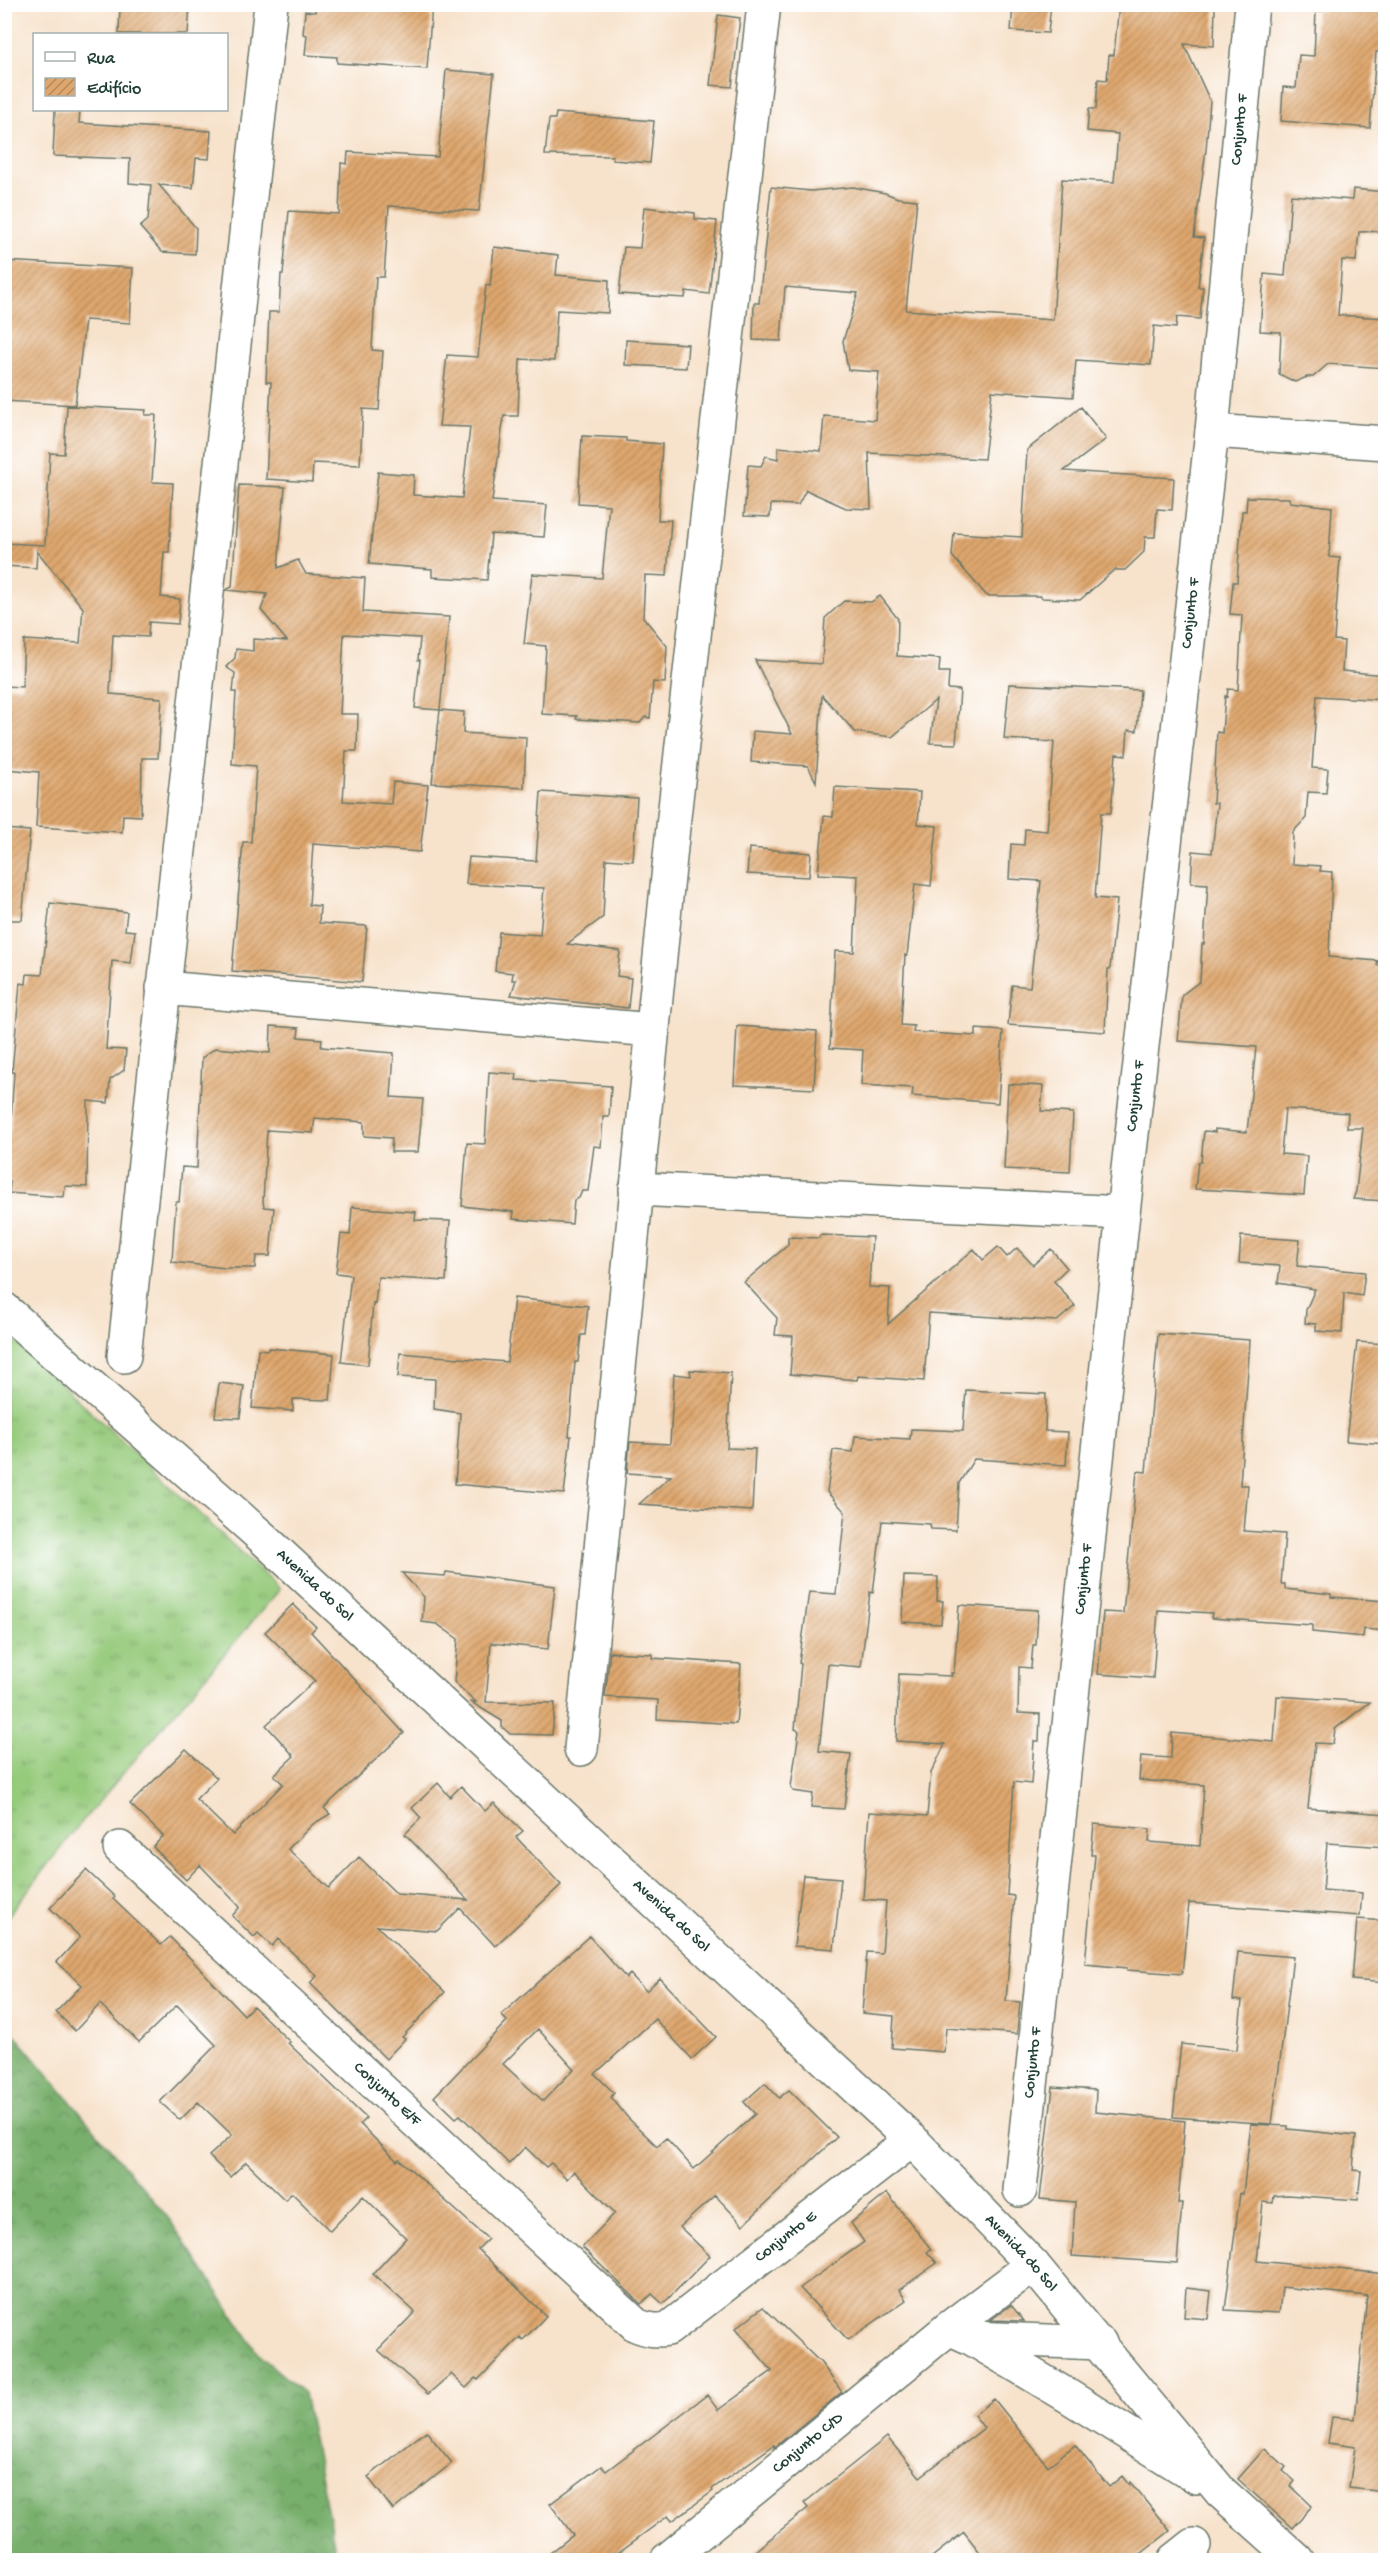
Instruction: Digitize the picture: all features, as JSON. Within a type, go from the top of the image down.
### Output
[{"type":"street","points":[[124,1356],[271,4]]},
{"type":"street","points":[[581,1749],[674,818],[764,4]]},
{"type":"street","name":"Conjunto F","points":[[1020,2190],[1123,1213],[1212,431],[1252,4]]},
{"type":"street","points":[[1212,431],[1386,442]]},
{"type":"street","points":[[163,988],[653,1030]]},
{"type":"street","points":[[636,1189],[1123,1213]]},
{"type":"street","name":"Avenida do Sol","points":[[4,1309],[264,1539],[912,2140],[1033,2265],[1100,2343],[1221,2492],[1297,2560]]},
{"type":"street","name":"Conjunto E/F","points":[[120,1848],[636,2325],[658,2331]]},
{"type":"street","name":"Conjunto E","points":[[658,2331],[668,2329],[912,2140]]},
{"type":"street","name":"Conjunto C/D","points":[[667,2560],[960,2333],[1033,2265]]},
{"type":"street","points":[[960,2333],[1100,2343]]},
{"type":"street","points":[[960,2333],[1068,2396],[1221,2492]]},
{"type":"street","points":[[1068,2396],[1095,2394],[1107,2387],[1120,2370]]},
{"type":"green space","points":[[4,1331],[280,1589],[69,1837],[5,1920]]},
{"type":"green space","points":[[5,2023],[169,2219],[260,2356],[304,2393],[337,2560],[5,2560]]},
{"type":"building","points":[[120,4],[190,4],[188,33],[119,33]]},
{"type":"building","points":[[316,4],[432,4],[427,69],[337,63],[337,57],[305,55],[307,35],[303,34],[305,11],[315,12]]},
{"type":"building","points":[[1013,4],[1051,4],[1048,33],[1011,31]]},
{"type":"building","points":[[1119,4],[1215,4],[1214,46],[1184,44],[1210,101],[1194,237],[1204,238],[1198,287],[1203,287],[1200,319],[1177,317],[1176,328],[1154,326],[1151,365],[1076,360],[1073,397],[992,391],[984,459],[869,453],[871,509],[846,508],[806,490],[798,505],[771,504],[770,517],[744,516],[748,465],[761,466],[766,456],[778,459],[778,447],[821,451],[824,416],[875,420],[879,372],[848,370],[843,341],[858,293],[785,287],[781,341],[753,340],[754,303],[759,303],[771,187],[811,191],[853,187],[898,198],[917,200],[906,310],[1053,320],[1062,179],[1114,182],[1118,134],[1087,131],[1089,109],[1096,109],[1098,79],[1107,80],[1109,55],[1114,55]]},
{"type":"building","points":[[1322,4],[1386,4],[1386,52],[1376,52],[1370,128],[1281,121],[1283,87],[1296,88],[1299,55],[1314,56],[1316,11],[1322,11]]},
{"type":"building","points":[[718,15],[740,18],[732,87],[710,85]]},
{"type":"building","points":[[446,70],[494,74],[479,211],[389,206],[384,277],[376,277],[372,350],[383,351],[379,410],[363,409],[360,465],[313,463],[312,482],[266,479],[271,382],[266,382],[269,312],[279,312],[289,211],[339,214],[341,163],[347,164],[348,152],[438,157]]},
{"type":"building","points":[[55,111],[80,111],[79,123],[211,131],[209,159],[196,158],[193,188],[159,185],[196,228],[195,254],[162,252],[140,227],[148,220],[151,185],[129,183],[130,159],[53,156]]},
{"type":"building","points":[[556,113],[654,121],[650,163],[613,160],[613,156],[545,155],[549,119],[555,119]]},
{"type":"building","points":[[1353,189],[1386,192],[1386,231],[1359,232],[1356,261],[1342,260],[1338,315],[1386,318],[1386,368],[1328,364],[1313,377],[1295,382],[1279,374],[1281,332],[1260,331],[1264,274],[1285,276],[1291,195],[1352,200]]},
{"type":"building","points":[[644,207],[695,213],[695,219],[717,221],[709,294],[686,291],[685,298],[619,294],[624,247],[640,248]]},
{"type":"building","points":[[494,247],[558,255],[556,275],[609,280],[608,313],[557,310],[554,361],[520,359],[518,416],[504,416],[492,501],[547,505],[544,537],[491,534],[487,580],[432,577],[432,569],[369,564],[378,472],[414,475],[413,495],[462,498],[470,427],[439,426],[447,355],[478,357],[486,285],[490,286]]},
{"type":"building","points":[[4,261],[133,268],[130,323],[85,320],[75,405],[4,401]]},
{"type":"building","points":[[626,340],[688,344],[686,368],[625,365]]},
{"type":"building","points":[[67,406],[146,410],[145,415],[156,415],[152,482],[173,483],[169,552],[164,552],[161,597],[180,599],[178,624],[149,622],[148,637],[113,635],[110,694],[162,698],[158,758],[142,758],[141,816],[123,815],[122,832],[36,827],[39,772],[6,769],[9,718],[4,718],[4,686],[22,687],[24,640],[80,643],[83,608],[37,551],[36,568],[4,566],[4,543],[45,545],[50,453],[64,454]]},
{"type":"building","points":[[1081,407],[1106,439],[1064,471],[1174,478],[1172,510],[1157,509],[1155,537],[1145,537],[1144,552],[1125,570],[1114,570],[1080,600],[1040,596],[987,596],[952,556],[954,533],[1022,537],[1027,450]]},
{"type":"building","points":[[582,436],[626,438],[626,441],[662,444],[658,520],[671,520],[667,576],[645,575],[643,617],[667,646],[665,683],[653,682],[650,718],[645,717],[640,723],[576,719],[577,716],[542,714],[546,646],[524,644],[532,574],[602,578],[609,505],[578,503]]},
{"type":"building","points":[[239,485],[285,487],[278,568],[298,560],[306,574],[365,578],[363,612],[449,617],[440,710],[415,708],[420,638],[344,634],[340,714],[358,714],[357,751],[346,751],[343,801],[391,804],[393,782],[428,785],[420,852],[313,844],[309,905],[320,906],[319,923],[367,926],[362,982],[232,971],[243,842],[251,842],[256,766],[232,764],[235,673],[226,667],[235,658],[236,649],[253,651],[253,639],[287,641],[261,610],[267,594],[226,590],[232,587]]},
{"type":"building","points":[[1247,497],[1289,498],[1290,502],[1332,507],[1329,557],[1340,558],[1334,640],[1344,641],[1342,671],[1385,675],[1383,700],[1317,696],[1312,768],[1328,769],[1326,793],[1308,792],[1306,818],[1293,832],[1292,864],[1321,866],[1320,871],[1332,872],[1329,957],[1378,961],[1377,965],[1386,965],[1386,1201],[1353,1199],[1356,1191],[1363,1128],[1347,1128],[1348,1113],[1285,1109],[1281,1154],[1307,1156],[1304,1195],[1195,1189],[1204,1131],[1215,1132],[1215,1129],[1247,1132],[1256,1047],[1178,1041],[1182,995],[1200,981],[1202,944],[1204,944],[1208,884],[1191,883],[1193,851],[1212,853],[1217,803],[1213,803],[1217,732],[1222,733],[1225,696],[1227,697],[1228,689],[1238,690],[1242,615],[1230,614],[1233,582],[1237,582],[1242,511],[1246,511]]},
{"type":"building","points":[[880,596],[898,619],[897,656],[940,659],[939,672],[949,672],[948,689],[960,690],[956,744],[930,743],[936,700],[892,737],[855,732],[822,695],[816,782],[808,766],[751,762],[753,731],[792,734],[755,660],[822,664],[825,618],[844,601],[871,602]]},
{"type":"building","points":[[1009,684],[1140,690],[1137,731],[1128,730],[1126,755],[1116,754],[1111,813],[1101,813],[1095,898],[1117,900],[1110,969],[1108,969],[1105,1032],[1008,1025],[1012,985],[1030,987],[1041,881],[1009,879],[1011,844],[1024,845],[1025,829],[1047,831],[1054,742],[1004,739]]},
{"type":"building","points":[[440,710],[464,712],[463,733],[526,737],[524,788],[432,783]]},
{"type":"building","points":[[835,787],[920,792],[918,824],[937,826],[931,886],[915,884],[907,956],[905,955],[901,1025],[914,1026],[913,1032],[976,1036],[976,1029],[1003,1031],[998,1103],[912,1096],[913,1088],[861,1085],[863,1050],[830,1048],[835,951],[854,952],[858,876],[818,874],[824,816],[833,817]]},
{"type":"building","points":[[541,792],[637,798],[633,861],[606,859],[603,917],[567,944],[620,951],[617,976],[631,978],[628,1008],[511,995],[516,980],[512,980],[513,973],[495,971],[499,932],[540,935],[544,888],[466,884],[469,857],[536,861]]},
{"type":"building","points":[[4,829],[30,831],[22,920],[4,920]]},
{"type":"building","points":[[749,848],[811,853],[809,877],[747,874]]},
{"type":"building","points":[[50,903],[127,912],[125,930],[135,931],[131,963],[112,961],[106,1049],[126,1050],[124,1070],[110,1080],[108,1103],[88,1101],[87,1187],[65,1186],[64,1197],[9,1193],[10,1181],[4,1181],[4,1134],[10,1135],[14,1072],[12,1072],[20,983],[26,984],[27,974],[42,975]]},
{"type":"building","points":[[271,1026],[299,1028],[298,1037],[322,1039],[321,1047],[394,1053],[391,1097],[423,1099],[418,1152],[391,1152],[392,1138],[364,1136],[364,1122],[315,1118],[313,1133],[267,1130],[263,1202],[264,1207],[274,1208],[270,1256],[256,1256],[255,1268],[225,1268],[172,1262],[176,1202],[179,1202],[182,1167],[197,1168],[202,1058],[215,1048],[270,1053]]},
{"type":"building","points":[[737,1026],[817,1031],[814,1089],[734,1085]]},
{"type":"building","points":[[489,1072],[517,1074],[516,1080],[611,1086],[609,1117],[603,1117],[601,1147],[594,1146],[588,1191],[582,1191],[579,1198],[574,1200],[572,1224],[513,1219],[514,1212],[462,1206],[467,1143],[485,1144]]},
{"type":"building","points":[[1008,1084],[1043,1086],[1041,1111],[1073,1113],[1070,1172],[1004,1169]]},
{"type":"building","points":[[352,1207],[416,1212],[415,1220],[450,1221],[446,1281],[378,1277],[375,1304],[373,1303],[368,1365],[341,1362],[351,1275],[336,1273],[341,1234],[350,1235]]},
{"type":"building","points":[[820,1235],[872,1237],[869,1287],[890,1288],[888,1324],[974,1249],[983,1260],[998,1247],[1007,1257],[1017,1248],[1033,1265],[1051,1249],[1067,1268],[1054,1281],[1075,1306],[1057,1321],[929,1313],[924,1381],[858,1376],[857,1380],[790,1374],[793,1336],[775,1335],[777,1318],[744,1282],[788,1245],[788,1237],[819,1238]]},
{"type":"building","points":[[1241,1236],[1300,1240],[1297,1266],[1365,1272],[1362,1296],[1344,1293],[1342,1333],[1316,1331],[1316,1324],[1305,1323],[1306,1310],[1315,1289],[1278,1283],[1280,1266],[1239,1263]]},
{"type":"building","points":[[514,1298],[588,1306],[585,1335],[581,1335],[578,1362],[575,1362],[569,1436],[571,1436],[564,1494],[455,1484],[460,1413],[434,1409],[435,1379],[398,1377],[400,1353],[507,1362]]},
{"type":"building","points":[[1158,1334],[1250,1340],[1240,1485],[1248,1485],[1244,1531],[1285,1534],[1281,1584],[1285,1584],[1285,1589],[1331,1594],[1331,1597],[1386,1601],[1386,1631],[1364,1629],[1363,1637],[1312,1632],[1312,1625],[1211,1618],[1212,1613],[1158,1610],[1153,1678],[1098,1674],[1103,1612],[1123,1613],[1137,1471],[1146,1472]]},
{"type":"building","points":[[1357,1342],[1386,1344],[1386,1444],[1346,1441]]},
{"type":"building","points":[[269,1348],[334,1354],[330,1400],[293,1399],[293,1411],[252,1408],[258,1349],[268,1350]]},
{"type":"building","points":[[690,1370],[731,1373],[727,1448],[755,1449],[752,1511],[639,1504],[671,1476],[627,1473],[630,1442],[670,1444],[674,1374],[691,1376]]},
{"type":"building","points":[[219,1383],[244,1386],[240,1418],[215,1417]]},
{"type":"building","points":[[966,1390],[1046,1394],[1045,1431],[1068,1432],[1066,1465],[974,1459],[959,1483],[956,1530],[931,1529],[930,1524],[882,1521],[861,1667],[828,1664],[819,1751],[851,1754],[844,1809],[811,1807],[813,1794],[793,1791],[791,1787],[799,1731],[795,1729],[801,1664],[799,1663],[809,1592],[836,1594],[845,1512],[827,1492],[833,1450],[853,1452],[855,1436],[910,1439],[911,1429],[963,1431]]},
{"type":"building","points":[[446,1572],[555,1586],[548,1649],[491,1643],[486,1702],[555,1703],[552,1735],[510,1734],[502,1727],[502,1721],[471,1702],[476,1702],[454,1682],[458,1639],[437,1624],[422,1622],[424,1597],[402,1573],[445,1576]]},
{"type":"building","points":[[904,1576],[938,1577],[937,1601],[943,1601],[941,1624],[902,1622]]},
{"type":"building","points":[[293,1604],[316,1627],[311,1632],[404,1733],[324,1808],[330,1814],[313,1824],[288,1849],[329,1888],[359,1857],[397,1894],[468,1900],[405,1834],[421,1818],[412,1808],[438,1783],[450,1797],[461,1786],[485,1811],[494,1803],[523,1831],[516,1837],[561,1885],[495,1946],[460,1908],[437,1931],[377,1926],[445,1992],[402,2037],[405,2039],[386,2059],[310,1983],[317,1976],[278,1939],[272,1946],[258,1933],[254,1937],[232,1916],[240,1907],[200,1865],[186,1880],[153,1847],[163,1836],[130,1804],[186,1749],[217,1778],[196,1799],[233,1835],[283,1784],[274,1775],[294,1756],[266,1725],[315,1681],[265,1632]]},
{"type":"building","points":[[959,1605],[1038,1610],[1036,1645],[1033,1645],[1031,1668],[1019,1667],[1018,1713],[1040,1714],[1039,1741],[1034,1741],[1031,1784],[1014,1782],[1007,1895],[1014,1896],[1006,2001],[1020,2002],[1017,2034],[946,2028],[944,2052],[892,2048],[894,2016],[862,2013],[867,1952],[882,1953],[886,1901],[863,1899],[869,1812],[927,1816],[931,1773],[945,1744],[896,1741],[899,1674],[952,1676]]},
{"type":"building","points":[[610,1652],[652,1654],[652,1658],[741,1664],[736,1724],[657,1719],[658,1700],[605,1697]]},
{"type":"building","points":[[1277,1696],[1370,1702],[1335,1729],[1333,1744],[1315,1743],[1308,1808],[1386,1814],[1386,1847],[1327,1843],[1323,1890],[1362,1893],[1360,1916],[1189,1903],[1182,1974],[1085,1964],[1095,1855],[1091,1855],[1094,1824],[1150,1829],[1149,1842],[1200,1846],[1204,1785],[1139,1780],[1141,1756],[1171,1758],[1172,1733],[1274,1742]]},
{"type":"building","points":[[86,1870],[161,1945],[170,1937],[244,2015],[253,2006],[366,2118],[360,2124],[397,2161],[399,2159],[488,2239],[478,2249],[546,2316],[523,2340],[520,2337],[478,2380],[476,2378],[466,2388],[451,2374],[428,2394],[378,2350],[415,2312],[373,2274],[406,2238],[363,2196],[330,2231],[292,2193],[285,2200],[246,2162],[230,2177],[209,2156],[232,2135],[198,2102],[180,2120],[160,2102],[216,2045],[177,2005],[139,2042],[100,2004],[75,2031],[56,2012],[82,1985],[57,1962],[80,1937],[50,1908]]},
{"type":"building","points":[[803,1875],[841,1878],[834,1949],[794,1946]]},
{"type":"building","points":[[1357,1919],[1386,1921],[1386,1983],[1352,1980]]},
{"type":"building","points":[[589,1936],[626,1978],[630,1974],[646,1991],[660,1978],[716,2037],[692,2059],[655,2019],[595,2074],[614,2093],[611,2097],[628,2118],[657,2146],[666,2138],[694,2169],[755,2114],[744,2102],[765,2083],[779,2098],[789,2090],[837,2137],[743,2225],[715,2195],[680,2227],[710,2256],[663,2304],[652,2294],[641,2304],[582,2247],[615,2213],[574,2171],[567,2179],[551,2163],[546,2167],[525,2147],[509,2164],[460,2115],[456,2118],[434,2097],[507,2021],[501,2015]],"holes":[[[538,2029],[574,2069],[543,2101],[503,2064]]]},
{"type":"building","points":[[1238,1952],[1293,1957],[1272,2124],[1173,2117],[1181,2044],[1237,2050],[1242,2001],[1233,2000]]},
{"type":"building","points":[[1053,2087],[1096,2090],[1095,2112],[1185,2121],[1178,2203],[1182,2203],[1177,2263],[1072,2256],[1075,2202],[1040,2199]]},
{"type":"building","points":[[1251,2124],[1288,2126],[1288,2129],[1356,2136],[1353,2170],[1361,2171],[1358,2200],[1287,2195],[1274,2196],[1273,2203],[1263,2202],[1257,2261],[1386,2274],[1386,2492],[1349,2488],[1355,2447],[1328,2443],[1332,2417],[1355,2419],[1367,2296],[1282,2287],[1279,2313],[1225,2310]]},
{"type":"building","points":[[887,2193],[931,2249],[927,2252],[937,2263],[899,2290],[906,2300],[848,2340],[800,2288],[864,2242],[851,2223]]},
{"type":"building","points":[[1186,2288],[1211,2291],[1208,2319],[1184,2317]]},
{"type":"building","points":[[1011,2305],[1024,2321],[991,2320]]},
{"type":"building","points":[[763,2307],[821,2363],[842,2392],[775,2447],[774,2445],[712,2489],[713,2491],[672,2521],[668,2516],[608,2560],[541,2560],[573,2535],[550,2504],[601,2466],[606,2471],[707,2395],[718,2410],[772,2371],[736,2328]]},
{"type":"building","points":[[994,2399],[1048,2466],[1075,2445],[1109,2487],[1122,2476],[1129,2485],[1130,2482],[1170,2531],[1133,2560],[986,2560],[964,2532],[928,2560],[744,2560],[808,2508],[804,2503],[887,2437],[920,2477],[984,2428],[974,2415]]},
{"type":"building","points":[[426,2431],[452,2463],[393,2510],[368,2477]]},
{"type":"building","points":[[1265,2448],[1286,2467],[1283,2471],[1295,2481],[1291,2486],[1312,2506],[1292,2528],[1238,2479]]}]
